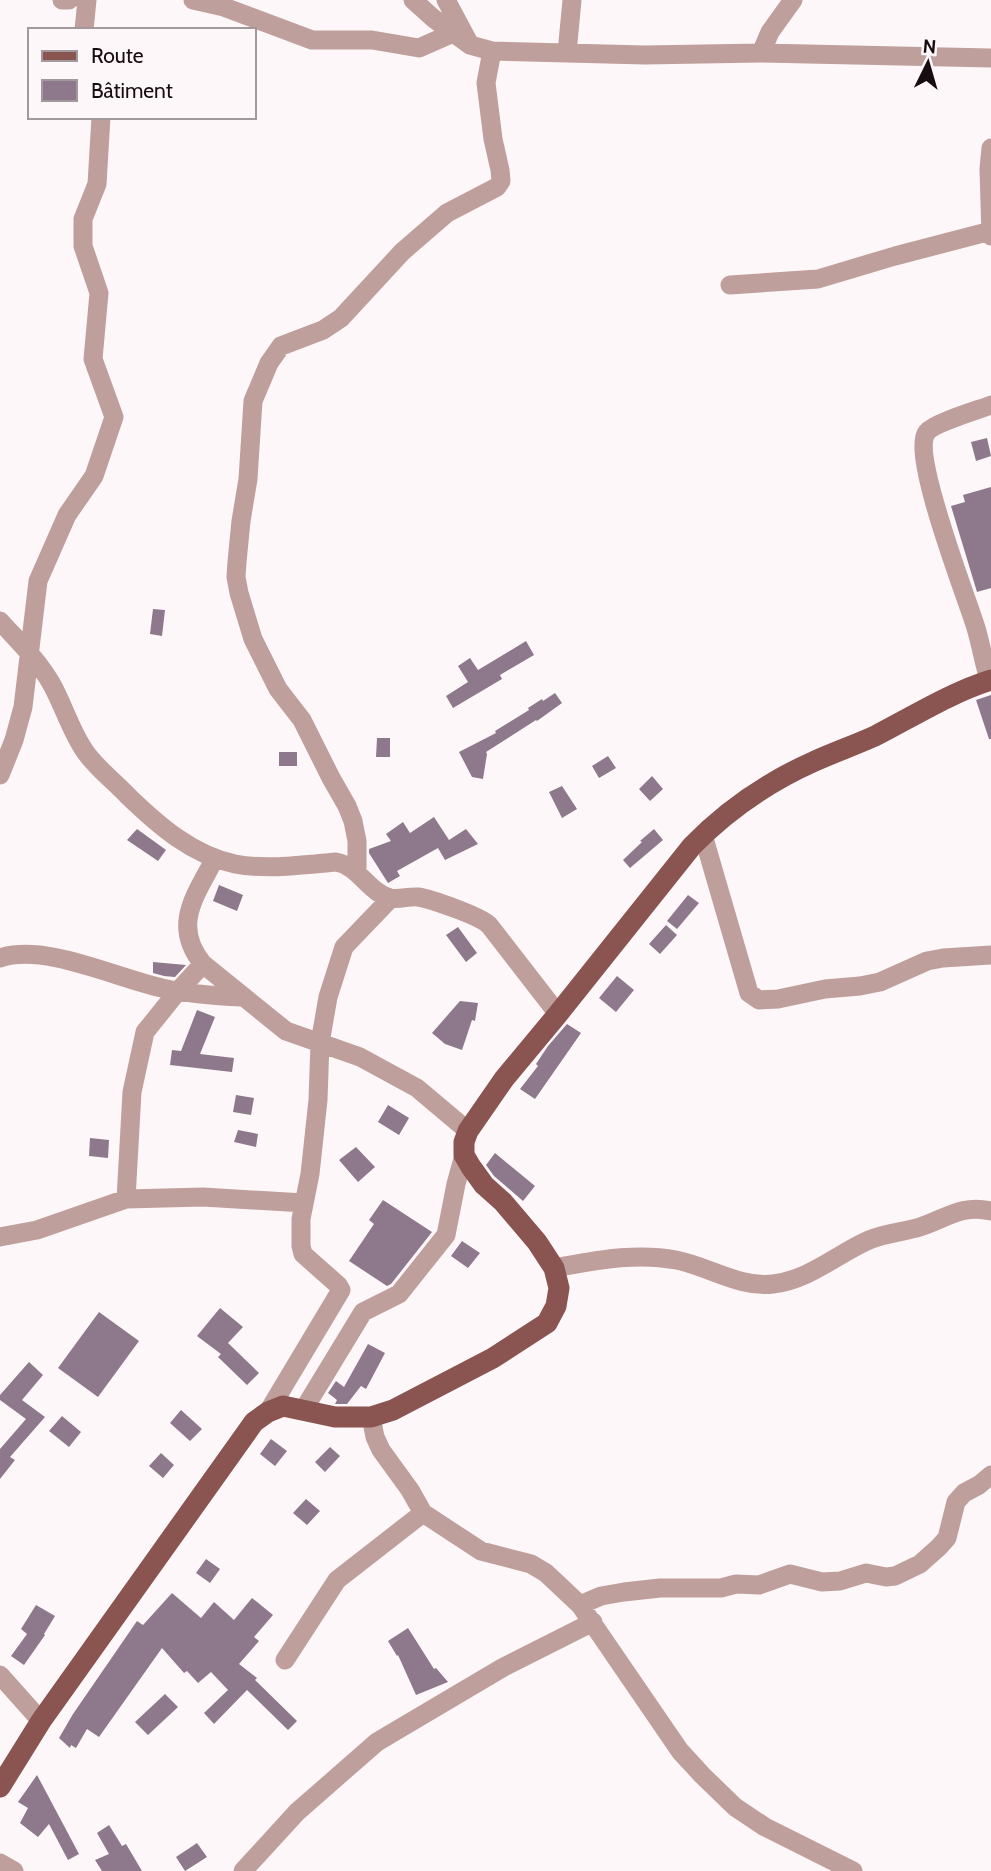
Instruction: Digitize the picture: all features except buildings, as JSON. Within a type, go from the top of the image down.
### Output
[{"type":"main road","points":[[0,1787],[41,1721],[254,1422],[283,1406],[335,1417],[371,1417],[393,1409],[493,1358],[547,1323],[556,1306],[559,1288],[554,1268],[537,1242],[503,1202],[484,1185],[471,1167],[464,1155],[464,1142],[468,1130],[504,1079],[697,841],[760,791],[813,761],[863,741],[990,680]]},
{"type":"street","points":[[62,0],[69,0]]},
{"type":"street","points":[[83,28],[87,0]]},
{"type":"street","points":[[193,0],[224,7],[312,40],[372,40],[419,48],[453,33]]},
{"type":"street","points":[[413,0],[470,45],[492,51],[991,58]]},
{"type":"street","points":[[446,0],[470,45]]},
{"type":"street","points":[[567,53],[572,0]]},
{"type":"street","points":[[761,53],[771,32],[793,0]]},
{"type":"street","points":[[357,873],[356,841],[347,806],[302,720],[278,689],[253,639],[239,593],[237,562],[248,479],[253,401],[269,363],[281,346],[323,330],[341,318],[402,252],[447,213],[497,187],[501,181],[500,170],[486,83],[492,51]]},
{"type":"street","points":[[0,775],[23,707],[38,581],[67,515],[94,476],[114,417],[93,359],[99,293],[83,246],[83,219],[97,184],[101,119]]},
{"type":"street","points":[[730,285],[818,279],[895,256],[991,233],[991,148]]},
{"type":"street","points":[[990,680],[941,524],[925,462],[923,442],[927,432],[936,425],[991,405]]},
{"type":"street","points":[[0,621],[29,652],[51,682],[84,751],[154,821],[192,848],[235,864],[346,864],[373,889],[391,898],[417,897],[484,921],[558,1014]]},
{"type":"street","points":[[697,841],[749,993],[759,1000],[880,982],[927,961],[991,955]]},
{"type":"street","points":[[215,858],[190,907],[187,922],[189,942],[203,964],[286,1031],[360,1057],[416,1088],[468,1130]]},
{"type":"street","points":[[268,1412],[341,1290],[338,1284],[303,1254],[300,1234],[314,1149],[320,1043],[328,997],[344,947],[391,898]]},
{"type":"street","points":[[0,958],[9,955],[52,956],[161,988],[212,996],[242,997]]},
{"type":"street","points":[[126,1199],[132,1092],[145,1032],[203,964]]},
{"type":"street","points":[[304,1409],[363,1312],[399,1294],[446,1235],[464,1155]]},
{"type":"street","points":[[0,1237],[37,1230],[126,1199],[203,1197],[304,1203]]},
{"type":"street","points":[[554,1268],[617,1257],[653,1258],[677,1260],[755,1284],[773,1284],[801,1278],[871,1239],[921,1226],[963,1209],[991,1210]]},
{"type":"street","points":[[339,1295],[363,1312]]},
{"type":"street","points":[[371,1417],[381,1450],[423,1513],[481,1550],[531,1564],[546,1573],[580,1605],[680,1751],[735,1807],[765,1827],[853,1871]]},
{"type":"street","points":[[580,1605],[601,1596],[624,1592],[660,1588],[721,1588],[736,1584],[759,1585],[790,1574],[822,1582],[840,1581],[866,1573],[895,1576],[920,1564],[939,1547],[947,1538],[956,1502],[964,1493],[991,1475]]},
{"type":"street","points":[[285,1660],[337,1580],[423,1513]]},
{"type":"street","points":[[243,1871],[297,1812],[377,1742],[502,1668],[593,1622]]},
{"type":"street","points":[[0,1675],[41,1721]]},
{"type":"street","points":[[0,1863],[14,1871]]}]
